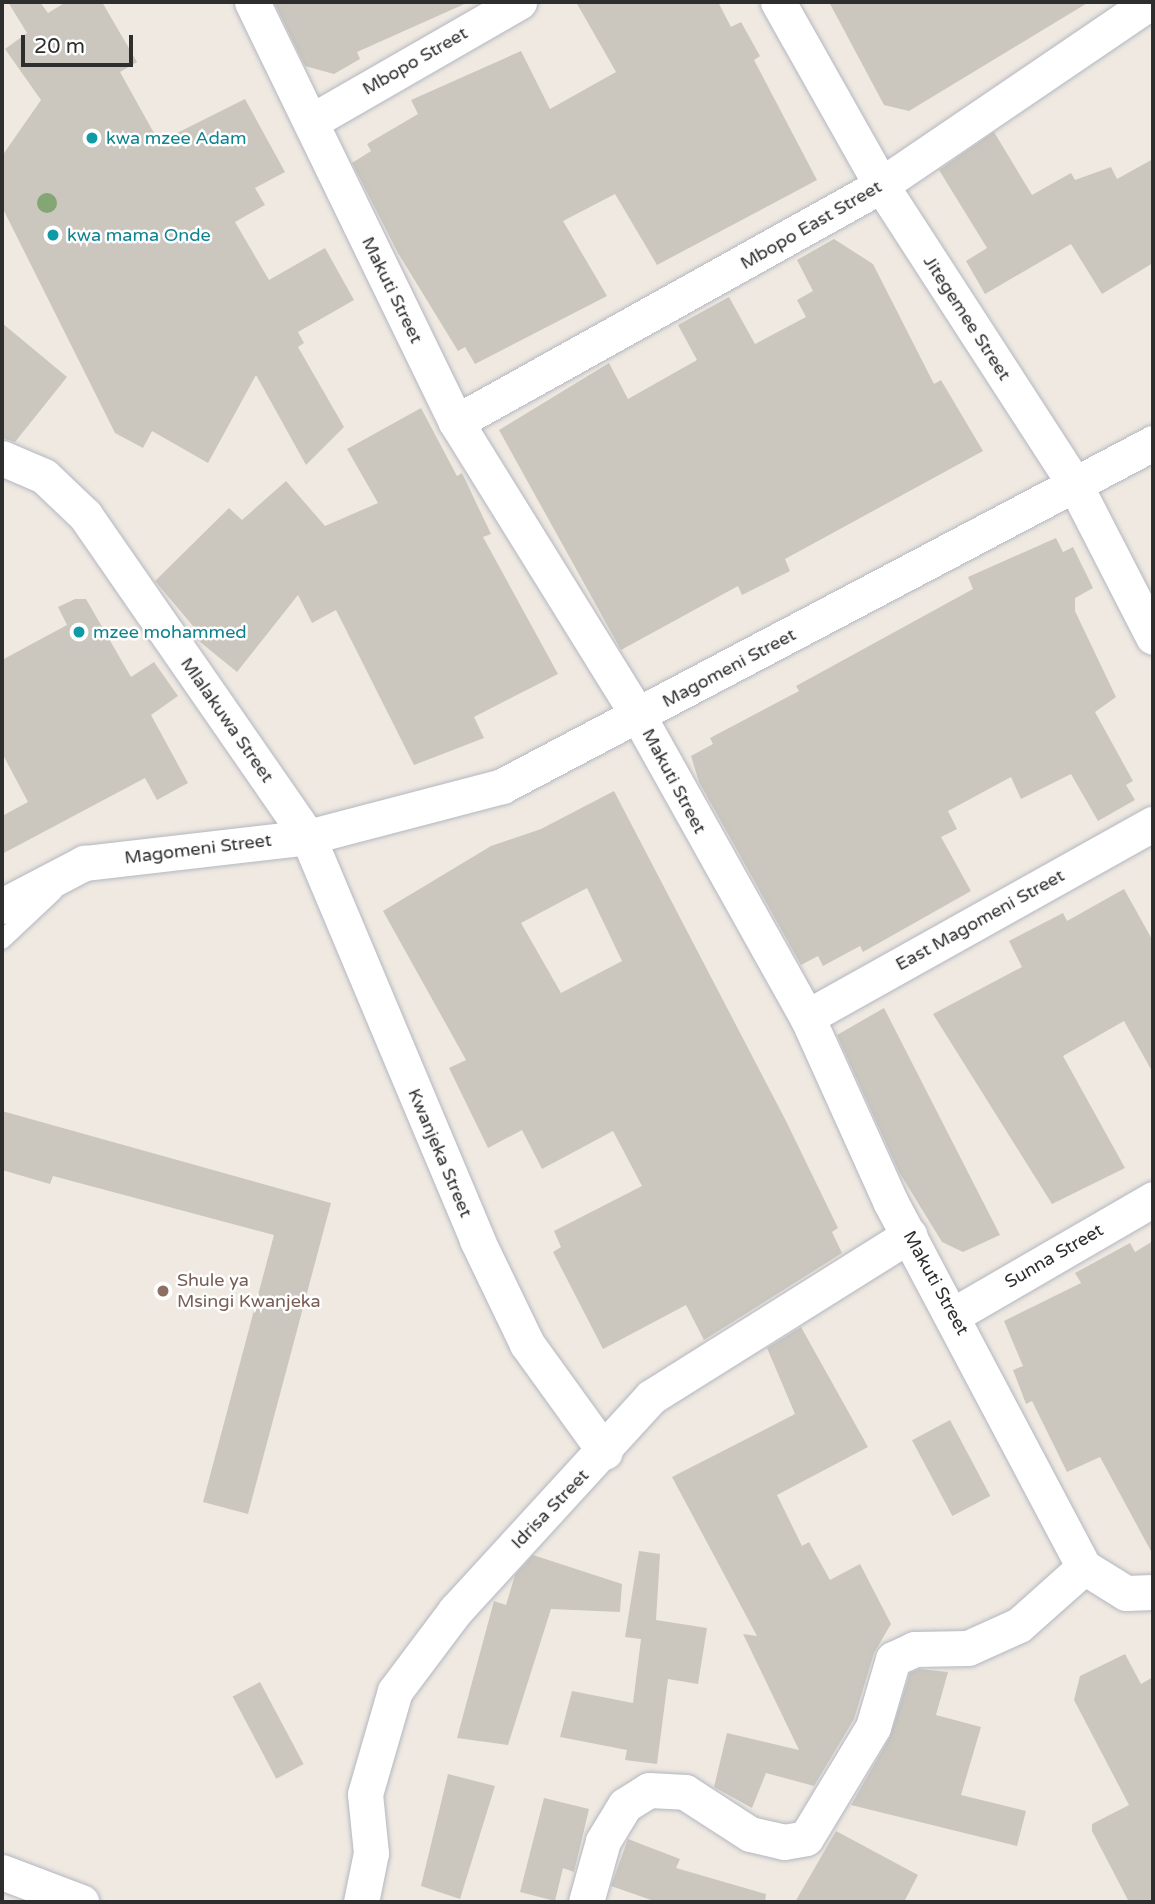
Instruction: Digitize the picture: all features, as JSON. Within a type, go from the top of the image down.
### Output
[{"type":"street","name":"Makuti Street","points":[[252,2],[456,422],[639,717],[807,1017],[909,1235],[955,1314],[1084,1567]]},
{"type":"street","name":"Mbopo Street","points":[[312,121],[519,2]]},
{"type":"street","name":"Jitegemee Street","points":[[778,2],[881,186],[1074,483],[1153,637]]},
{"type":"street","name":"Mbopo East Street","points":[[456,422],[881,186],[1150,2]]},
{"type":"street","name":"Magomeni Street","points":[[2,906],[85,863],[308,837],[502,786],[639,717],[1153,443]]},
{"type":"street","name":"Mlalakuwa Street","points":[[2,458],[44,477],[85,515],[308,837]]},
{"type":"street","name":"East Magomeni Street","points":[[807,1017],[1153,824]]},
{"type":"street","name":"Kwanjeka Street","points":[[308,837],[488,1263],[527,1344],[605,1452]]},
{"type":"street","name":"Sunna Street","points":[[955,1314],[1153,1199]]},
{"type":"street","name":"Idrisa Street","points":[[361,1902],[371,1853],[365,1794],[395,1691],[455,1611],[605,1452],[651,1396],[909,1235]]},
{"type":"street","points":[[586,1902],[603,1841],[625,1805],[649,1790],[685,1792],[750,1834],[785,1842],[806,1839],[873,1727],[894,1658],[914,1649],[968,1648],[1019,1625],[1084,1567],[1126,1593],[1153,1592]]},
{"type":"street","points":[[2,1872],[81,1902]]},
{"type":"lane","points":[[2,940],[85,863]]},
{"type":"building","points":[[8,2],[40,2],[48,13],[66,2],[102,2],[137,62],[120,72],[159,142],[245,99],[285,172],[255,188],[265,205],[235,222],[269,280],[325,248],[354,300],[298,332],[304,343],[298,347],[344,427],[306,465],[256,375],[208,463],[152,431],[143,448],[115,433],[2,207],[2,156],[41,100],[5,49],[27,33]]},
{"type":"building","points":[[274,2],[469,2],[357,52],[360,59],[334,74],[305,66]]},
{"type":"building","points":[[576,2],[718,2],[731,27],[741,22],[760,56],[754,60],[817,180],[657,265],[615,194],[563,221],[607,296],[475,364],[465,347],[458,351],[398,253],[352,163],[371,151],[367,144],[418,114],[411,100],[521,51],[550,109],[616,72]]},
{"type":"building","points":[[829,2],[1089,2],[909,111],[884,105]]},
{"type":"building","points":[[994,132],[1032,195],[1071,173],[1075,180],[1111,167],[1117,179],[1153,159],[1153,263],[1102,294],[1071,244],[985,294],[966,261],[987,248],[939,170]]},
{"type":"building","points":[[834,239],[873,264],[934,384],[941,380],[983,451],[785,559],[790,571],[742,595],[738,586],[621,650],[499,430],[609,363],[628,399],[697,360],[678,325],[729,297],[755,344],[806,317],[797,300],[813,291],[797,260]]},
{"type":"building","points":[[2,323],[67,377],[15,442],[2,438]]},
{"type":"building","points":[[421,408],[457,476],[462,473],[491,534],[483,537],[558,674],[474,717],[484,738],[414,765],[336,610],[312,623],[298,595],[237,672],[194,637],[198,632],[155,581],[229,508],[242,520],[286,481],[325,526],[378,503],[347,449]]},
{"type":"building","points":[[1056,538],[1063,552],[1073,547],[1093,588],[1075,598],[1075,611],[1116,697],[1095,712],[1133,781],[1126,785],[1135,800],[1098,821],[1071,774],[1021,799],[1011,777],[948,811],[957,829],[941,837],[971,891],[863,952],[860,946],[823,966],[818,956],[801,965],[699,782],[691,756],[713,744],[710,738],[799,691],[796,686],[973,589],[968,577]]},
{"type":"building","points":[[75,599],[86,599],[131,677],[154,662],[178,696],[151,715],[188,783],[157,800],[145,778],[2,854],[2,816],[28,802],[2,753],[2,660],[67,625],[58,607]]},
{"type":"building","points":[[614,791],[786,1121],[838,1228],[832,1232],[842,1253],[704,1340],[686,1305],[603,1349],[553,1252],[561,1247],[554,1231],[642,1186],[613,1131],[542,1169],[522,1130],[488,1148],[449,1068],[466,1060],[383,911],[491,846],[541,829]],"holes":[[[587,888],[622,961],[561,993],[521,923]]]},
{"type":"building","points":[[1124,889],[1153,941],[1153,1073],[1124,1021],[1063,1056],[1125,1168],[1052,1204],[933,1014],[1022,967],[1009,941],[1063,913],[1067,921]]},
{"type":"building","points":[[884,1008],[1000,1235],[963,1252],[942,1242],[899,1172],[837,1035]]},
{"type":"building","points":[[2,1111],[331,1203],[248,1514],[203,1502],[274,1235],[53,1176],[50,1184],[2,1170]]},
{"type":"building","points":[[1153,1241],[1153,1555],[1100,1457],[1067,1472],[1032,1401],[1026,1404],[1013,1370],[1023,1366],[1004,1321],[1081,1283],[1075,1273],[1130,1243],[1135,1252]]},
{"type":"building","points":[[801,1327],[868,1447],[777,1495],[802,1546],[809,1542],[830,1580],[860,1564],[891,1624],[874,1653],[854,1719],[814,1786],[766,1773],[752,1808],[714,1787],[727,1733],[799,1750],[743,1634],[757,1636],[672,1477],[795,1414],[767,1348]]},
{"type":"building","points":[[950,1420],[990,1496],[952,1516],[912,1440]]},
{"type":"building","points":[[639,1551],[660,1554],[656,1620],[707,1628],[698,1684],[668,1679],[657,1764],[625,1760],[627,1750],[560,1737],[572,1691],[633,1703],[641,1639],[625,1637]]},
{"type":"building","points":[[533,1555],[622,1584],[620,1612],[551,1609],[508,1745],[457,1738],[494,1601],[506,1605],[515,1575]]},
{"type":"building","points":[[1125,1654],[1141,1684],[1153,1677],[1153,1902],[1129,1902],[1092,1831],[1092,1824],[1129,1805],[1074,1700],[1080,1676]]},
{"type":"building","points":[[919,1669],[948,1672],[936,1715],[981,1727],[961,1795],[1026,1811],[1017,1846],[851,1805],[890,1737],[910,1673]]},
{"type":"building","points":[[260,1682],[304,1764],[276,1779],[233,1697]]},
{"type":"building","points":[[448,1774],[495,1786],[460,1899],[421,1886]]},
{"type":"building","points":[[544,1798],[589,1809],[574,1872],[563,1868],[555,1901],[520,1892]]},
{"type":"building","points":[[836,1831],[918,1875],[904,1902],[795,1902]]},
{"type":"building","points":[[628,1839],[680,1859],[676,1868],[766,1894],[765,1902],[657,1902],[611,1886]]},
{"type":"place","name":"kwa mzee Adam","points":[[92,138]]},
{"type":"place","name":"kwa mama Onde","points":[[53,235]]},
{"type":"place","name":"mzee mohammed","points":[[79,632]]},
{"type":"place","name":"Shule ya Msingi Kwanjeka","points":[[163,1291]]}]
